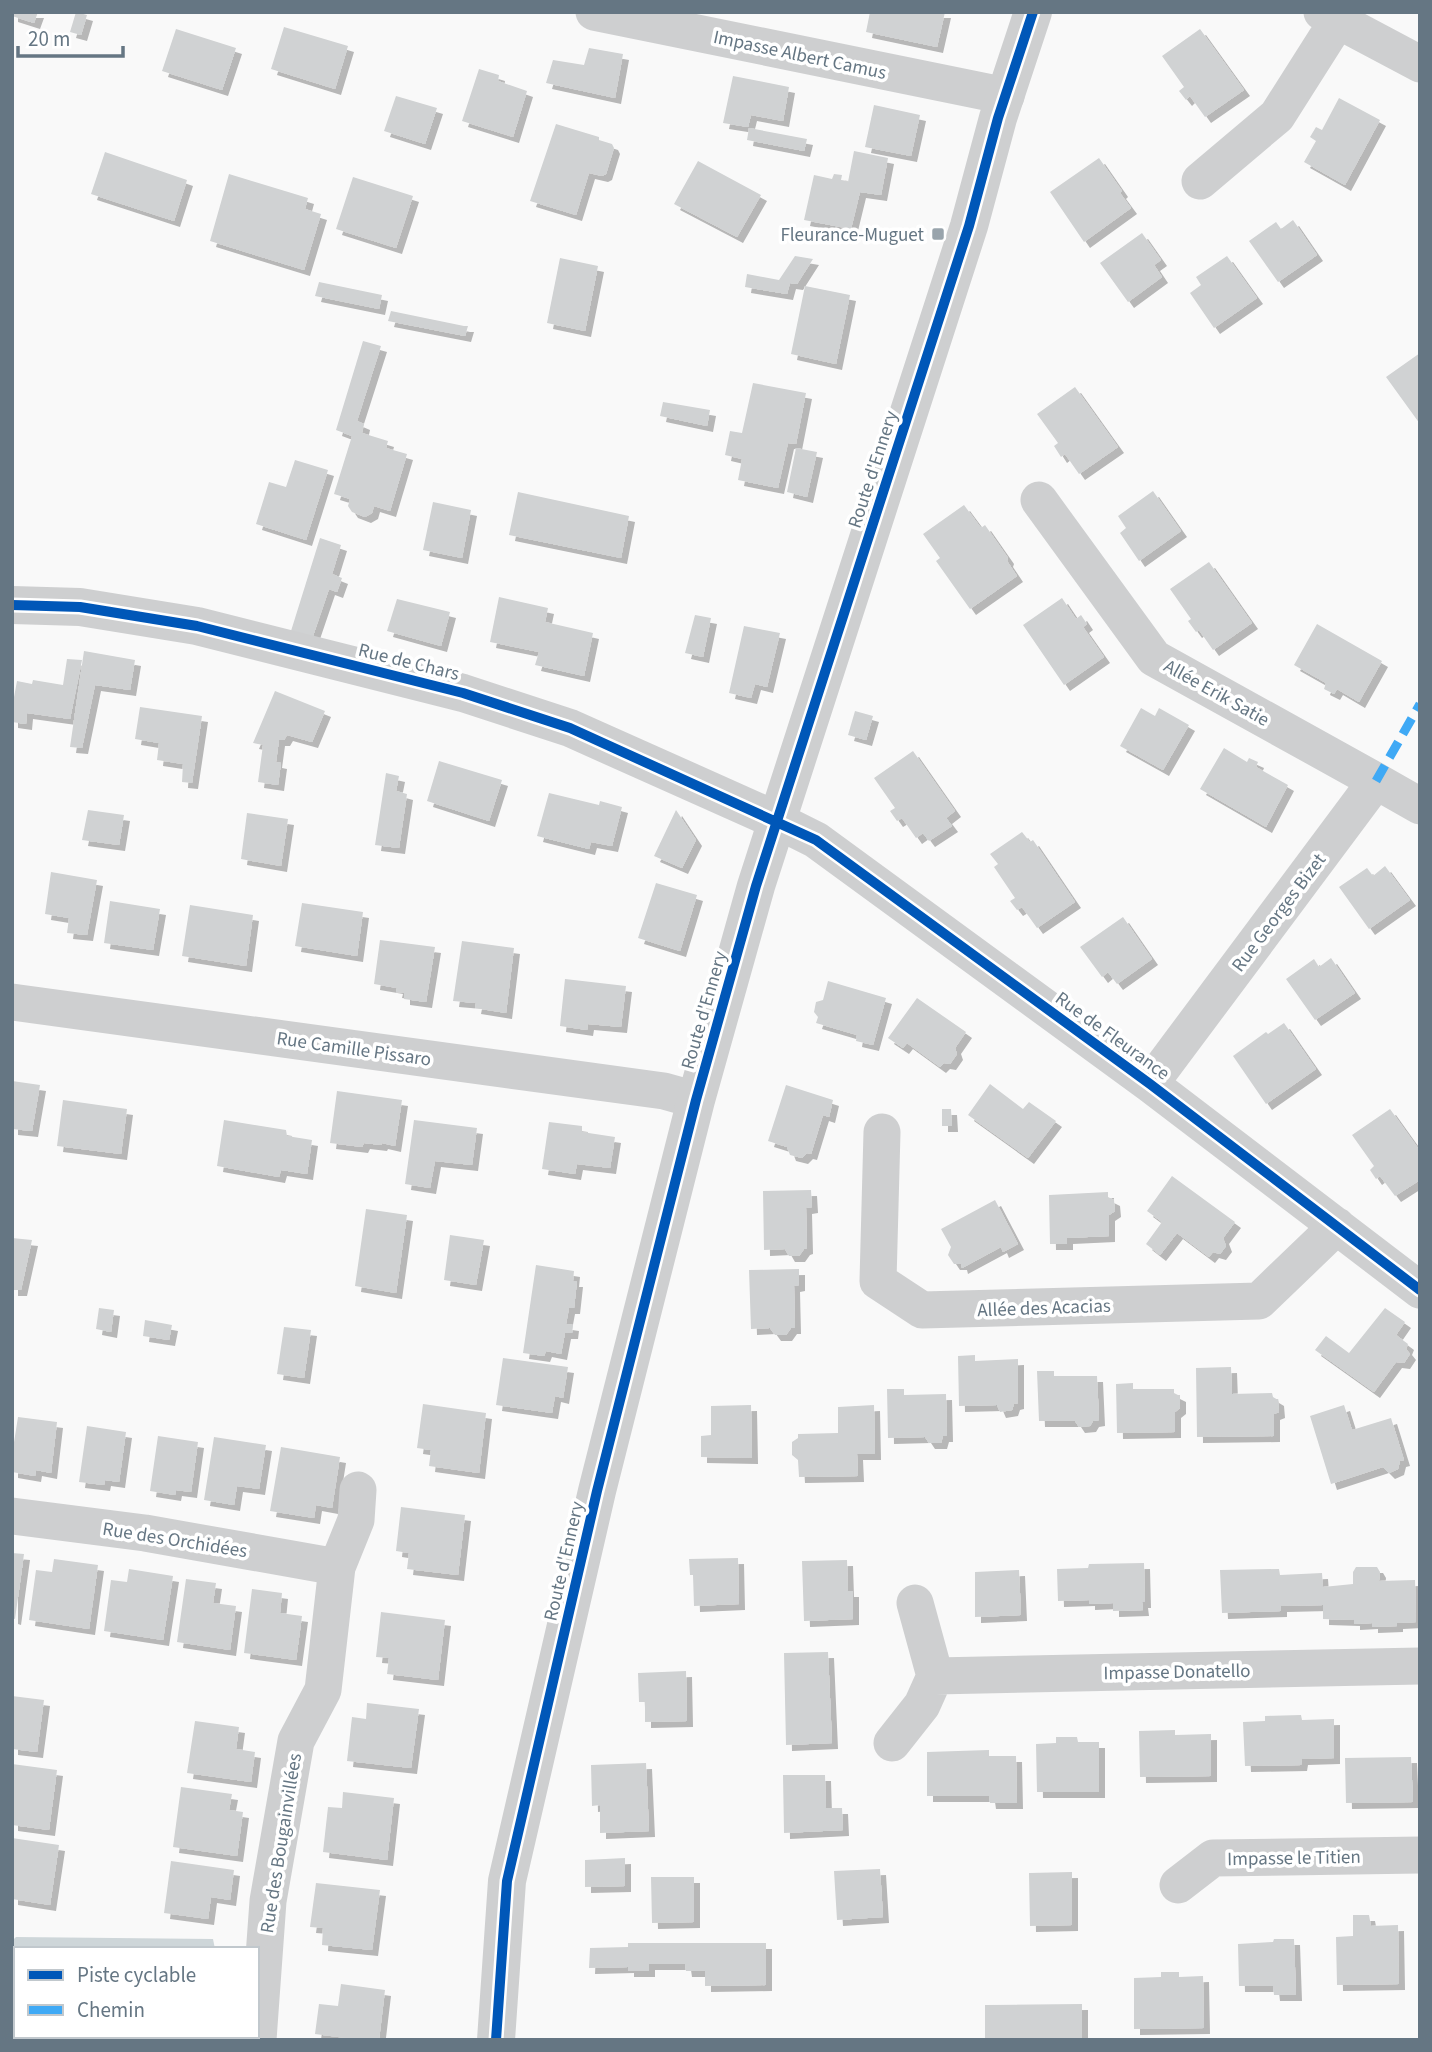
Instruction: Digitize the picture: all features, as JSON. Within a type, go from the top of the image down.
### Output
[{"type":"street","name":"Impasse Albert Camus","points":[[594,12],[1006,96]]},
{"type":"street","name":"Route d'Ennery","points":[[496,2040],[507,1881],[597,1491],[696,1100],[756,886],[969,226],[998,118],[1033,12]]},
{"type":"street","points":[[1199,181],[1277,116],[1334,15],[1420,64]]},
{"type":"street","name":"Allée Erik Satie","points":[[1039,500],[1154,657],[1376,781]]},
{"type":"street","name":"Rue de Chars","points":[[12,605],[80,607],[197,626],[463,693],[570,728],[778,821]]},
{"type":"street","points":[[1376,781],[1420,806]]},
{"type":"street","name":"Rue Georges Bizet","points":[[1150,1084],[1376,781]]},
{"type":"street","name":"Rue de Fleurance","points":[[778,821],[817,840],[1150,1084],[1420,1290]]},
{"type":"street","name":"Rue Camille Pissaro","points":[[12,1002],[664,1091],[696,1100]]},
{"type":"street","name":"Allée des Acacias","points":[[882,1132],[878,1281],[922,1310],[1259,1301],[1337,1226]]},
{"type":"street","name":"Rue des Bougainvillées","points":[[259,2026],[268,1901],[296,1741],[323,1690],[337,1567],[356,1520],[358,1490]]},
{"type":"street","name":"Rue des Orchidées","points":[[12,1516],[145,1533],[337,1567]]},
{"type":"street","points":[[892,1742],[922,1705],[935,1676],[915,1603]]},
{"type":"street","name":"Impasse Donatello","points":[[935,1676],[1420,1666]]},
{"type":"street","name":"Impasse le Titien","points":[[1178,1885],[1213,1858],[1420,1855]]},
{"type":"shaded area","points":[[16,1937],[213,1939],[215,1947],[14,1947],[14,1962],[12,1941]]},
{"type":"building","points":[[12,12],[38,12],[34,23],[12,16]]},
{"type":"building","points":[[76,12],[87,15],[81,35],[70,32]]},
{"type":"building","points":[[870,12],[945,12],[937,47],[866,32]]},
{"type":"building","points":[[284,27],[348,46],[335,89],[271,69]]},
{"type":"building","points":[[176,29],[236,48],[222,90],[162,71]]},
{"type":"building","points":[[1200,29],[1244,90],[1205,117],[1190,96],[1186,100],[1179,91],[1184,87],[1162,56]]},
{"type":"building","points":[[589,48],[623,54],[615,98],[546,83],[553,60],[584,65]]},
{"type":"building","points":[[479,69],[499,75],[498,81],[527,91],[513,137],[462,121]]},
{"type":"building","points":[[733,76],[789,87],[783,121],[751,115],[748,127],[723,123]]},
{"type":"building","points":[[396,96],[437,108],[425,144],[384,131]]},
{"type":"building","points":[[1339,98],[1380,120],[1345,185],[1304,162],[1316,141],[1310,137],[1316,127],[1322,130]]},
{"type":"building","points":[[874,105],[920,115],[911,156],[865,147]]},
{"type":"building","points":[[556,124],[599,137],[599,140],[612,144],[614,148],[606,174],[602,176],[589,173],[576,215],[530,201]]},
{"type":"building","points":[[749,128],[807,139],[804,151],[747,140]]},
{"type":"building","points":[[854,151],[888,158],[881,195],[860,192],[851,229],[804,220],[814,175],[832,179],[834,174],[842,175],[841,180],[848,182]]},
{"type":"building","points":[[105,152],[187,180],[174,221],[91,194]]},
{"type":"building","points":[[1099,158],[1131,208],[1084,242],[1050,192]]},
{"type":"building","points":[[698,161],[761,195],[737,237],[674,204]]},
{"type":"building","points":[[229,174],[308,198],[305,209],[321,214],[304,270],[210,241]]},
{"type":"building","points":[[353,177],[413,196],[396,248],[336,229]]},
{"type":"building","points":[[1293,220],[1317,255],[1278,282],[1249,241],[1276,222],[1281,229]]},
{"type":"building","points":[[1142,233],[1161,260],[1154,265],[1162,277],[1128,302],[1100,263]]},
{"type":"building","points":[[795,256],[813,259],[797,284],[790,283],[787,294],[745,287],[747,274],[779,280]]},
{"type":"building","points":[[1227,256],[1257,298],[1214,328],[1190,293],[1201,285],[1196,277]]},
{"type":"building","points":[[560,258],[598,266],[585,331],[547,323]]},
{"type":"building","points":[[319,282],[382,295],[379,309],[315,296]]},
{"type":"building","points":[[805,286],[850,295],[836,364],[791,354]]},
{"type":"building","points":[[391,311],[468,326],[465,336],[388,321]]},
{"type":"building","points":[[363,341],[381,346],[357,421],[364,424],[362,433],[388,441],[386,448],[407,454],[390,511],[374,506],[372,513],[365,517],[352,512],[348,506],[350,499],[334,494],[352,436],[336,430]]},
{"type":"building","points":[[1420,353],[1420,424],[1386,377]]},
{"type":"building","points":[[753,383],[806,393],[796,444],[788,443],[778,488],[738,480],[742,459],[725,455],[730,431],[742,433]]},
{"type":"building","points":[[1075,387],[1118,447],[1079,474],[1065,454],[1061,457],[1054,446],[1058,443],[1037,414]]},
{"type":"building","points":[[663,402],[710,410],[707,426],[660,416]]},
{"type":"building","points":[[796,448],[817,452],[807,497],[787,492]]},
{"type":"building","points":[[295,460],[328,470],[306,540],[256,524],[269,482],[286,487]]},
{"type":"building","points":[[1153,491],[1181,531],[1139,561],[1120,533],[1126,528],[1118,516]]},
{"type":"building","points":[[518,492],[629,516],[621,558],[509,535]]},
{"type":"building","points":[[433,502],[471,510],[462,558],[423,550]]},
{"type":"building","points":[[964,505],[981,528],[985,525],[1017,576],[970,609],[936,561],[940,558],[923,534]]},
{"type":"building","points":[[320,538],[341,545],[332,574],[342,578],[337,592],[329,589],[313,636],[291,631]]},
{"type":"building","points":[[1209,562],[1252,623],[1213,650],[1199,630],[1196,632],[1188,621],[1191,619],[1170,589]]},
{"type":"building","points":[[499,597],[548,608],[545,622],[593,633],[584,676],[535,665],[539,652],[490,642]]},
{"type":"building","points":[[1062,598],[1076,619],[1081,615],[1087,624],[1083,627],[1104,657],[1064,685],[1023,625]]},
{"type":"building","points":[[397,599],[450,612],[441,646],[387,631]]},
{"type":"building","points":[[695,615],[711,618],[703,657],[685,653]]},
{"type":"building","points":[[1317,624],[1382,661],[1359,702],[1337,689],[1334,694],[1324,689],[1326,683],[1294,665]]},
{"type":"building","points":[[744,626],[780,633],[767,687],[755,684],[751,698],[729,693]]},
{"type":"building","points":[[84,651],[135,660],[130,690],[95,685],[82,748],[70,747]]},
{"type":"building","points":[[67,659],[82,660],[70,719],[27,713],[26,724],[12,722],[17,681],[32,684],[33,680],[63,685]]},
{"type":"building","points":[[275,691],[325,711],[312,742],[287,735],[284,740],[279,740],[276,762],[281,763],[278,785],[258,782],[263,745],[253,743]]},
{"type":"building","points":[[140,707],[202,716],[192,783],[182,782],[183,764],[157,760],[159,743],[135,739]]},
{"type":"building","points":[[1141,708],[1155,716],[1159,708],[1189,725],[1163,770],[1120,746]]},
{"type":"building","points":[[855,711],[873,716],[866,740],[848,735]]},
{"type":"building","points":[[1224,748],[1247,762],[1249,758],[1258,762],[1256,767],[1288,785],[1266,827],[1200,789]]},
{"type":"building","points":[[913,751],[955,811],[946,818],[952,826],[929,841],[923,833],[916,838],[902,818],[897,821],[890,811],[895,808],[874,778]]},
{"type":"building","points":[[439,761],[502,780],[489,821],[427,801]]},
{"type":"building","points":[[386,773],[399,776],[396,791],[407,794],[399,848],[375,845]]},
{"type":"building","points":[[549,793],[599,805],[600,801],[622,807],[612,846],[591,842],[589,849],[537,836]]},
{"type":"building","points":[[88,810],[124,815],[119,845],[82,840]]},
{"type":"building","points":[[676,810],[696,840],[682,868],[654,856]]},
{"type":"building","points":[[247,813],[288,819],[281,866],[241,859]]},
{"type":"building","points":[[1022,832],[1030,842],[1033,840],[1075,902],[1037,928],[1022,907],[1017,910],[1010,901],[1015,898],[994,867],[998,864],[990,854]]},
{"type":"building","points":[[1385,866],[1410,900],[1369,929],[1339,887],[1367,868],[1373,876]]},
{"type":"building","points":[[51,872],[97,880],[87,935],[67,933],[69,918],[45,914]]},
{"type":"building","points":[[656,883],[697,895],[680,951],[638,938]]},
{"type":"building","points":[[110,901],[160,909],[153,950],[104,943]]},
{"type":"building","points":[[302,903],[363,912],[357,956],[295,946]]},
{"type":"building","points":[[190,905],[253,915],[246,966],[182,956]]},
{"type":"building","points":[[1123,917],[1152,959],[1117,984],[1108,972],[1102,977],[1080,947]]},
{"type":"building","points":[[380,940],[435,947],[426,1002],[404,999],[404,993],[396,992],[397,988],[374,984]]},
{"type":"building","points":[[462,941],[514,948],[506,1013],[475,1008],[476,1003],[453,1001]]},
{"type":"building","points":[[1331,958],[1355,993],[1315,1020],[1286,979],[1314,959],[1319,967]]},
{"type":"building","points":[[565,979],[626,986],[621,1027],[588,1024],[587,1030],[560,1026]]},
{"type":"building","points":[[828,981],[886,998],[873,1045],[856,1041],[857,1035],[816,1023],[816,1002],[823,1000]]},
{"type":"building","points":[[917,998],[966,1032],[955,1048],[957,1054],[950,1064],[944,1063],[940,1067],[907,1043],[903,1048],[888,1038]]},
{"type":"building","points":[[1284,1023],[1316,1069],[1266,1104],[1233,1056],[1266,1032],[1268,1034]]},
{"type":"building","points":[[12,1081],[40,1085],[32,1131],[12,1129]]},
{"type":"building","points":[[990,1084],[1023,1109],[1029,1102],[1056,1121],[1028,1158],[968,1115]]},
{"type":"building","points":[[786,1085],[833,1100],[829,1117],[823,1115],[811,1154],[807,1153],[802,1158],[790,1155],[787,1147],[768,1141]]},
{"type":"building","points":[[337,1091],[402,1100],[395,1146],[364,1143],[362,1147],[330,1143]]},
{"type":"building","points":[[63,1100],[127,1109],[121,1154],[57,1146]]},
{"type":"building","points":[[942,1109],[951,1109],[952,1126],[942,1126]]},
{"type":"building","points":[[1390,1109],[1420,1151],[1420,1180],[1395,1196],[1380,1176],[1376,1179],[1370,1170],[1374,1166],[1352,1135]]},
{"type":"building","points":[[224,1120],[286,1130],[287,1136],[312,1140],[307,1174],[281,1170],[279,1177],[217,1166]]},
{"type":"building","points":[[414,1120],[477,1128],[472,1165],[435,1161],[430,1188],[405,1184]]},
{"type":"building","points":[[549,1122],[582,1126],[582,1132],[615,1137],[610,1168],[577,1164],[575,1174],[542,1169]]},
{"type":"building","points":[[1172,1176],[1235,1222],[1223,1238],[1226,1246],[1220,1254],[1213,1252],[1209,1257],[1177,1233],[1160,1255],[1146,1244],[1162,1222],[1147,1211]]},
{"type":"building","points":[[811,1190],[812,1207],[806,1208],[807,1248],[799,1256],[789,1256],[785,1249],[764,1250],[763,1191]]},
{"type":"building","points":[[1108,1192],[1108,1197],[1114,1200],[1115,1211],[1109,1215],[1109,1236],[1067,1238],[1067,1244],[1050,1244],[1049,1195]]},
{"type":"building","points":[[995,1200],[1018,1244],[1003,1252],[1001,1247],[962,1268],[961,1264],[954,1264],[948,1255],[951,1247],[941,1229]]},
{"type":"building","points":[[366,1209],[407,1215],[396,1293],[355,1286]]},
{"type":"building","points":[[450,1235],[484,1240],[476,1285],[444,1280]]},
{"type":"building","points":[[12,1238],[32,1240],[21,1290],[12,1290]]},
{"type":"building","points":[[536,1265],[574,1271],[573,1281],[577,1281],[574,1308],[569,1308],[566,1324],[573,1325],[572,1333],[565,1333],[561,1354],[546,1351],[544,1356],[523,1353]]},
{"type":"building","points":[[799,1269],[799,1285],[794,1286],[795,1328],[791,1328],[786,1335],[775,1335],[770,1328],[751,1329],[749,1270]]},
{"type":"building","points":[[99,1308],[114,1310],[111,1332],[96,1329]]},
{"type":"building","points":[[1385,1308],[1405,1322],[1396,1335],[1408,1344],[1406,1349],[1410,1354],[1404,1363],[1396,1362],[1374,1392],[1315,1350],[1326,1336],[1349,1353]]},
{"type":"building","points":[[145,1320],[172,1325],[169,1340],[143,1336]]},
{"type":"building","points":[[284,1327],[311,1330],[304,1378],[277,1374]]},
{"type":"building","points":[[975,1355],[975,1361],[1018,1359],[1018,1403],[1014,1404],[1012,1410],[1000,1412],[997,1405],[959,1406],[958,1356]]},
{"type":"building","points":[[503,1358],[568,1367],[563,1398],[555,1396],[552,1413],[496,1405]]},
{"type":"building","points":[[1231,1367],[1232,1394],[1272,1393],[1278,1400],[1279,1412],[1274,1414],[1274,1436],[1197,1437],[1196,1368]]},
{"type":"building","points":[[1037,1371],[1054,1371],[1054,1376],[1097,1376],[1099,1420],[1093,1421],[1090,1426],[1079,1427],[1075,1421],[1039,1421]]},
{"type":"building","points":[[1133,1383],[1133,1389],[1174,1389],[1174,1393],[1180,1396],[1180,1408],[1175,1412],[1175,1432],[1117,1433],[1116,1384]]},
{"type":"building","points":[[887,1389],[904,1389],[904,1395],[946,1394],[947,1436],[943,1436],[941,1443],[929,1443],[925,1437],[888,1438]]},
{"type":"building","points":[[423,1404],[486,1413],[479,1473],[429,1466],[431,1450],[417,1448]]},
{"type":"building","points":[[751,1405],[752,1458],[701,1457],[701,1436],[711,1435],[711,1406]]},
{"type":"building","points":[[874,1405],[875,1454],[857,1454],[858,1476],[799,1477],[798,1460],[792,1455],[792,1442],[798,1438],[798,1434],[838,1433],[838,1407]]},
{"type":"building","points":[[1344,1405],[1352,1430],[1391,1418],[1404,1460],[1400,1461],[1398,1469],[1389,1473],[1383,1467],[1331,1484],[1310,1416]]},
{"type":"building","points":[[18,1417],[57,1422],[51,1473],[36,1470],[35,1476],[12,1472]]},
{"type":"building","points":[[87,1426],[126,1432],[119,1482],[105,1480],[104,1485],[79,1482]]},
{"type":"building","points":[[158,1436],[198,1442],[191,1492],[176,1490],[175,1495],[150,1491]]},
{"type":"building","points":[[214,1437],[266,1445],[259,1489],[237,1486],[234,1505],[204,1500]]},
{"type":"building","points":[[281,1447],[340,1457],[332,1508],[316,1505],[314,1518],[270,1511]]},
{"type":"building","points":[[401,1507],[465,1515],[458,1575],[407,1569],[409,1553],[396,1551]]},
{"type":"building","points":[[12,1553],[24,1554],[15,1619],[12,1618]]},
{"type":"building","points":[[738,1558],[739,1604],[694,1606],[693,1575],[690,1575],[689,1559]]},
{"type":"building","points":[[54,1559],[98,1565],[89,1629],[29,1620],[36,1570],[52,1572]]},
{"type":"building","points":[[847,1560],[848,1591],[853,1591],[853,1619],[804,1621],[802,1561]]},
{"type":"building","points":[[1144,1563],[1143,1610],[1113,1611],[1113,1603],[1089,1604],[1089,1600],[1058,1601],[1057,1569],[1088,1568],[1089,1564]]},
{"type":"building","points":[[1356,1567],[1377,1567],[1380,1572],[1379,1581],[1415,1580],[1416,1622],[1372,1627],[1372,1623],[1354,1624],[1354,1620],[1323,1619],[1323,1605],[1281,1606],[1281,1611],[1222,1613],[1220,1570],[1279,1569],[1280,1575],[1322,1573],[1323,1587],[1353,1584]]},
{"type":"building","points":[[129,1569],[173,1576],[163,1640],[104,1631],[111,1580],[127,1582]]},
{"type":"building","points":[[1019,1570],[1021,1615],[975,1617],[975,1572]]},
{"type":"building","points":[[186,1579],[216,1583],[213,1603],[236,1606],[230,1650],[177,1642]]},
{"type":"building","points":[[252,1589],[282,1593],[280,1613],[302,1616],[296,1660],[244,1653]]},
{"type":"building","points":[[381,1612],[445,1620],[438,1680],[387,1674],[389,1658],[376,1657]]},
{"type":"building","points":[[828,1652],[832,1743],[786,1745],[784,1653]]},
{"type":"building","points":[[686,1671],[687,1721],[645,1722],[645,1702],[639,1702],[638,1673]]},
{"type":"building","points":[[12,1696],[44,1700],[37,1752],[12,1749]]},
{"type":"building","points":[[367,1703],[419,1709],[411,1768],[347,1761],[352,1717],[366,1719]]},
{"type":"building","points":[[1301,1715],[1302,1720],[1334,1719],[1334,1758],[1302,1759],[1301,1765],[1245,1766],[1243,1722],[1265,1721],[1265,1716]]},
{"type":"building","points":[[195,1721],[239,1727],[236,1749],[255,1752],[251,1782],[187,1773]]},
{"type":"building","points":[[1175,1730],[1175,1735],[1211,1734],[1211,1776],[1140,1777],[1139,1731]]},
{"type":"building","points":[[1056,1737],[1077,1737],[1078,1742],[1099,1742],[1099,1792],[1037,1792],[1036,1744],[1056,1743]]},
{"type":"building","points":[[989,1750],[989,1756],[1016,1756],[1017,1803],[990,1803],[989,1796],[927,1796],[927,1752]]},
{"type":"building","points":[[1411,1757],[1413,1802],[1346,1803],[1345,1758]]},
{"type":"building","points":[[646,1763],[649,1831],[600,1833],[600,1805],[592,1806],[591,1765]]},
{"type":"building","points":[[12,1764],[57,1770],[49,1830],[12,1825]]},
{"type":"building","points":[[783,1775],[825,1775],[826,1808],[842,1808],[843,1830],[784,1833]]},
{"type":"building","points":[[181,1787],[232,1794],[229,1810],[243,1812],[237,1856],[173,1847]]},
{"type":"building","points":[[343,1792],[394,1798],[387,1860],[323,1852],[328,1807],[342,1808]]},
{"type":"building","points":[[12,1838],[59,1845],[50,1905],[12,1899]]},
{"type":"building","points":[[625,1858],[625,1886],[585,1887],[585,1860]]},
{"type":"building","points":[[171,1861],[234,1870],[230,1900],[211,1897],[208,1919],[164,1913]]},
{"type":"building","points":[[880,1869],[883,1917],[837,1920],[834,1871]]},
{"type":"building","points":[[1072,1872],[1072,1925],[1030,1926],[1029,1873]]},
{"type":"building","points":[[651,1877],[694,1877],[694,1922],[652,1923]]},
{"type":"building","points":[[316,1883],[380,1890],[372,1950],[322,1945],[323,1928],[310,1927]]},
{"type":"building","points":[[1353,1915],[1369,1915],[1371,1926],[1398,1925],[1399,1984],[1337,1985],[1336,1937],[1353,1936]]},
{"type":"building","points":[[1274,1939],[1294,1939],[1296,1995],[1274,1995],[1273,1986],[1239,1986],[1238,1944],[1273,1942]]},
{"type":"building","points":[[628,1943],[766,1943],[766,1985],[705,1986],[705,1971],[686,1971],[685,1964],[649,1964],[649,1971],[628,1971],[628,1967],[589,1968],[590,1948],[628,1947]]},
{"type":"building","points":[[1161,1972],[1179,1972],[1179,1977],[1203,1976],[1204,2028],[1134,2029],[1134,1978],[1161,1977]]},
{"type":"building","points":[[341,1984],[385,1990],[379,2040],[315,2034],[319,2004],[338,2006]]},
{"type":"building","points":[[1082,2004],[1082,2040],[985,2040],[985,2005]]},
{"type":"marked path","points":[[1376,781],[1420,704]]},
{"type":"cycle path","points":[[496,2040],[507,1881],[597,1491],[696,1100],[756,886],[969,226],[998,118],[1033,12]]},
{"type":"cycle path","points":[[12,605],[80,607],[197,626],[463,693],[570,728],[816,840],[1150,1084],[1420,1290]]},
{"type":"place","name":"Fleurance-Muguet","points":[[938,234]]}]
